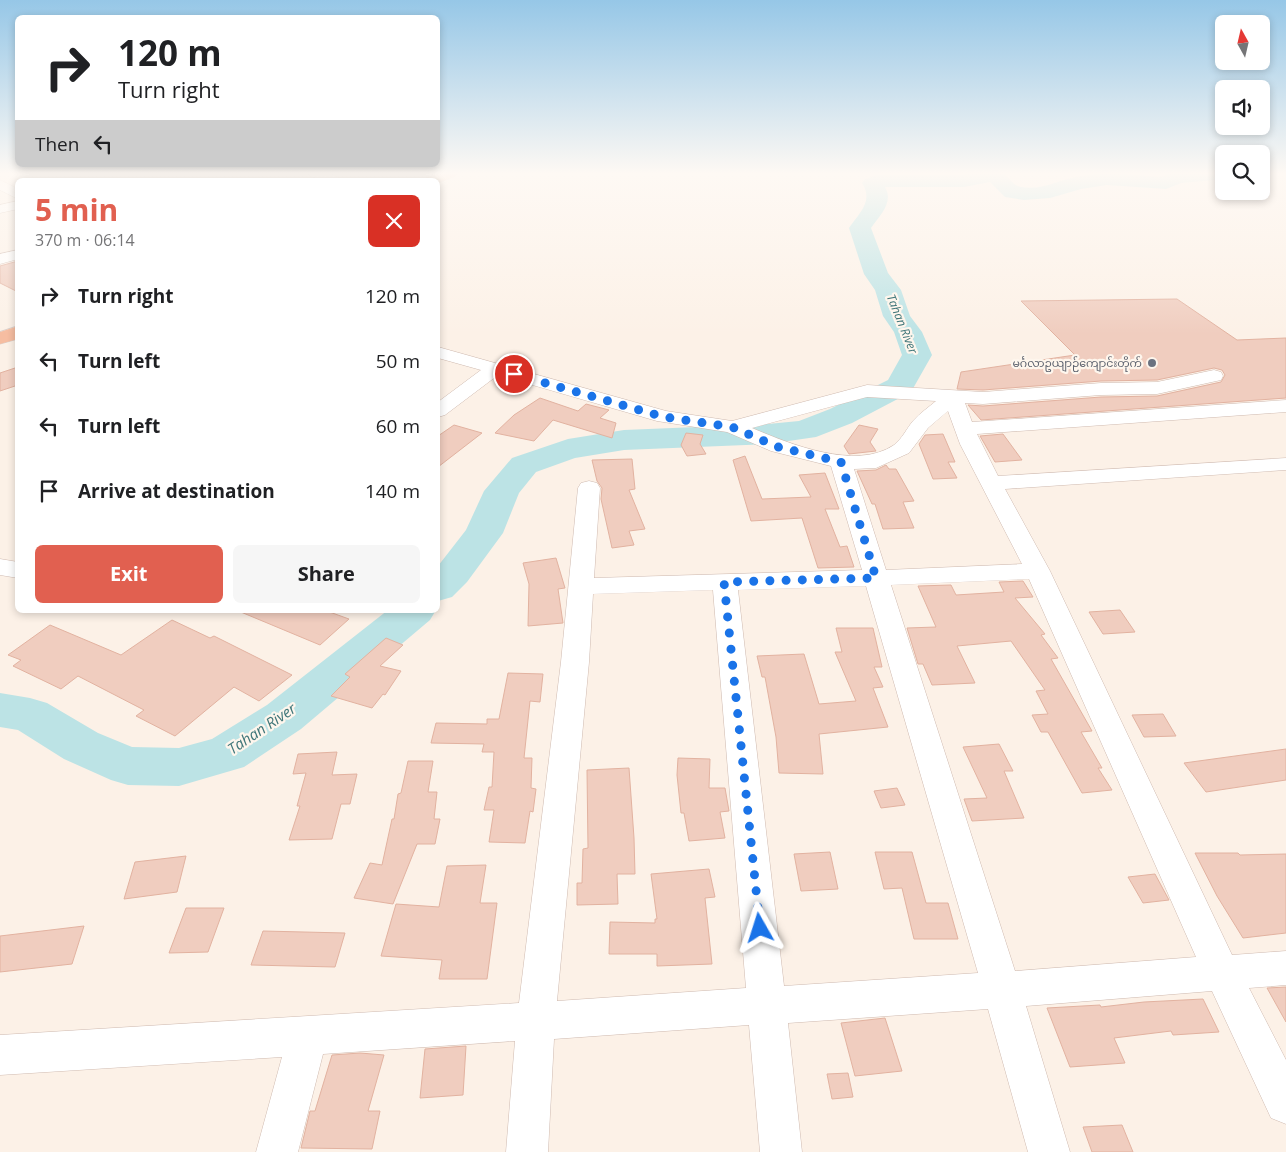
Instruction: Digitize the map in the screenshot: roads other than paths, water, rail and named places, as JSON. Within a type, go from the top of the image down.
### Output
[{"type":"highway","points":[[0,338],[15,333]]},
{"type":"street","points":[[0,259],[15,255]]},
{"type":"street","points":[[440,353],[664,417],[732,427],[778,447],[841,462],[868,463],[902,449],[921,424],[953,397]]},
{"type":"street","points":[[440,410],[495,369]]},
{"type":"street","points":[[732,427],[867,391],[983,398],[1101,389],[1158,388],[1214,376]]},
{"type":"street","points":[[953,397],[970,444],[1038,571],[1222,973],[1286,1103]]},
{"type":"street","points":[[965,430],[1286,406]]},
{"type":"street","points":[[841,462],[1002,990],[1049,1152]]},
{"type":"street","points":[[991,483],[1286,464]]},
{"type":"street","points":[[527,1152],[536,1021],[575,662],[589,488]]},
{"type":"street","points":[[0,567],[15,570]]},
{"type":"street","points":[[582,586],[876,578],[1038,571]]},
{"type":"street","points":[[724,582],[768,1006],[781,1152]]},
{"type":"street","points":[[0,1055],[768,1006],[1286,968]]},
{"type":"street","points":[[277,1152],[308,1036]]},
{"type":"waterway","name":"Tahan River","points":[[440,586],[453,573],[484,533],[502,491],[524,465],[568,449],[624,440],[768,434],[804,430],[841,416],[900,386],[917,355],[908,332],[897,316],[888,290],[876,274],[861,227]]},
{"type":"waterway","name":"Tahan River","points":[[0,710],[30,715],[81,746],[128,766],[179,767],[227,754],[284,717],[411,613]]},
{"type":"place","name":"မင်္ဂလာဥယျာဉ်ကျောင်းတိုက်","points":[[1152,363]]}]
